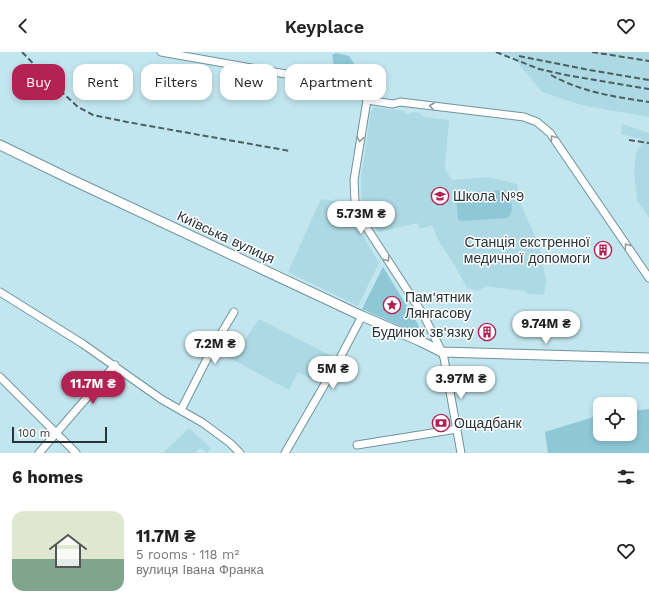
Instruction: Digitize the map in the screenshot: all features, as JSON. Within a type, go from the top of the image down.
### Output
[{"type":"main road","name":"Київська вулиця","points":[[0,145],[362,316],[442,352]]},
{"type":"main road","points":[[442,352],[649,358]]},
{"type":"street","points":[[160,52],[285,74]]},
{"type":"street","points":[[461,453],[442,352],[424,316],[361,219],[355,202],[354,180],[367,100],[393,104],[400,102],[524,117],[537,122],[550,133],[649,278]]},
{"type":"street","points":[[0,292],[115,365],[161,399],[203,423],[225,439],[240,453]]},
{"type":"street","points":[[181,410],[213,347],[234,312]]},
{"type":"street","points":[[285,453],[340,358],[362,316]]},
{"type":"street","points":[[39,453],[115,365]]},
{"type":"street","points":[[0,377],[76,453]]},
{"type":"street","points":[[358,445],[457,429]]},
{"type":"shaded area","points":[[492,52],[649,52],[649,117],[581,105],[542,92],[512,56]]},
{"type":"shaded area","points":[[336,53],[349,56],[355,64],[334,64],[332,55]]},
{"type":"shaded area","name":"Школа №9","points":[[374,107],[404,111],[406,114],[410,114],[412,112],[420,113],[424,117],[449,120],[445,169],[452,180],[489,177],[517,184],[520,202],[539,245],[546,280],[544,295],[528,294],[525,291],[485,286],[480,291],[467,288],[452,261],[439,242],[432,225],[420,229],[418,223],[378,232],[362,201],[361,191],[361,179],[371,111]]},
{"type":"shaded area","points":[[622,124],[649,133],[649,218],[637,200],[634,171],[636,153],[644,140],[621,134]]},
{"type":"shaded area","points":[[505,190],[510,193],[512,207],[511,214],[507,218],[458,220],[456,198],[459,193]]},
{"type":"shaded area","points":[[321,199],[341,202],[379,263],[358,306],[288,272]]},
{"type":"shaded area","points":[[383,267],[418,324],[419,327],[417,330],[411,331],[362,309]]},
{"type":"shaded area","points":[[259,319],[336,358],[321,384],[298,372],[289,390],[215,350],[224,334],[242,344]]},
{"type":"shaded area","points":[[649,409],[649,453],[548,453],[545,432],[593,417],[593,441],[637,441],[637,410]]},
{"type":"shaded area","points":[[189,428],[211,448],[207,453],[200,448],[195,453],[163,453]]},
{"type":"railway","points":[[22,52],[78,107],[93,115],[290,151]]},
{"type":"railway","points":[[496,52],[539,69],[649,89]]},
{"type":"railway","points":[[592,52],[649,61]]},
{"type":"railway","points":[[519,56],[649,80]]},
{"type":"railway","points":[[551,75],[586,90],[611,96],[649,102]]},
{"type":"railway","points":[[629,140],[649,143]]},
{"type":"place","name":"Школа №9","points":[[440,196]]},
{"type":"place","name":"Станція екстренної медичної допомоги","points":[[603,250]]},
{"type":"place","name":"Пам'ятник Лянгасову","points":[[392,305]]},
{"type":"place","name":"Будинок зв'язку","points":[[487,332]]},
{"type":"place","name":"Ощадбанк","points":[[441,423]]}]
